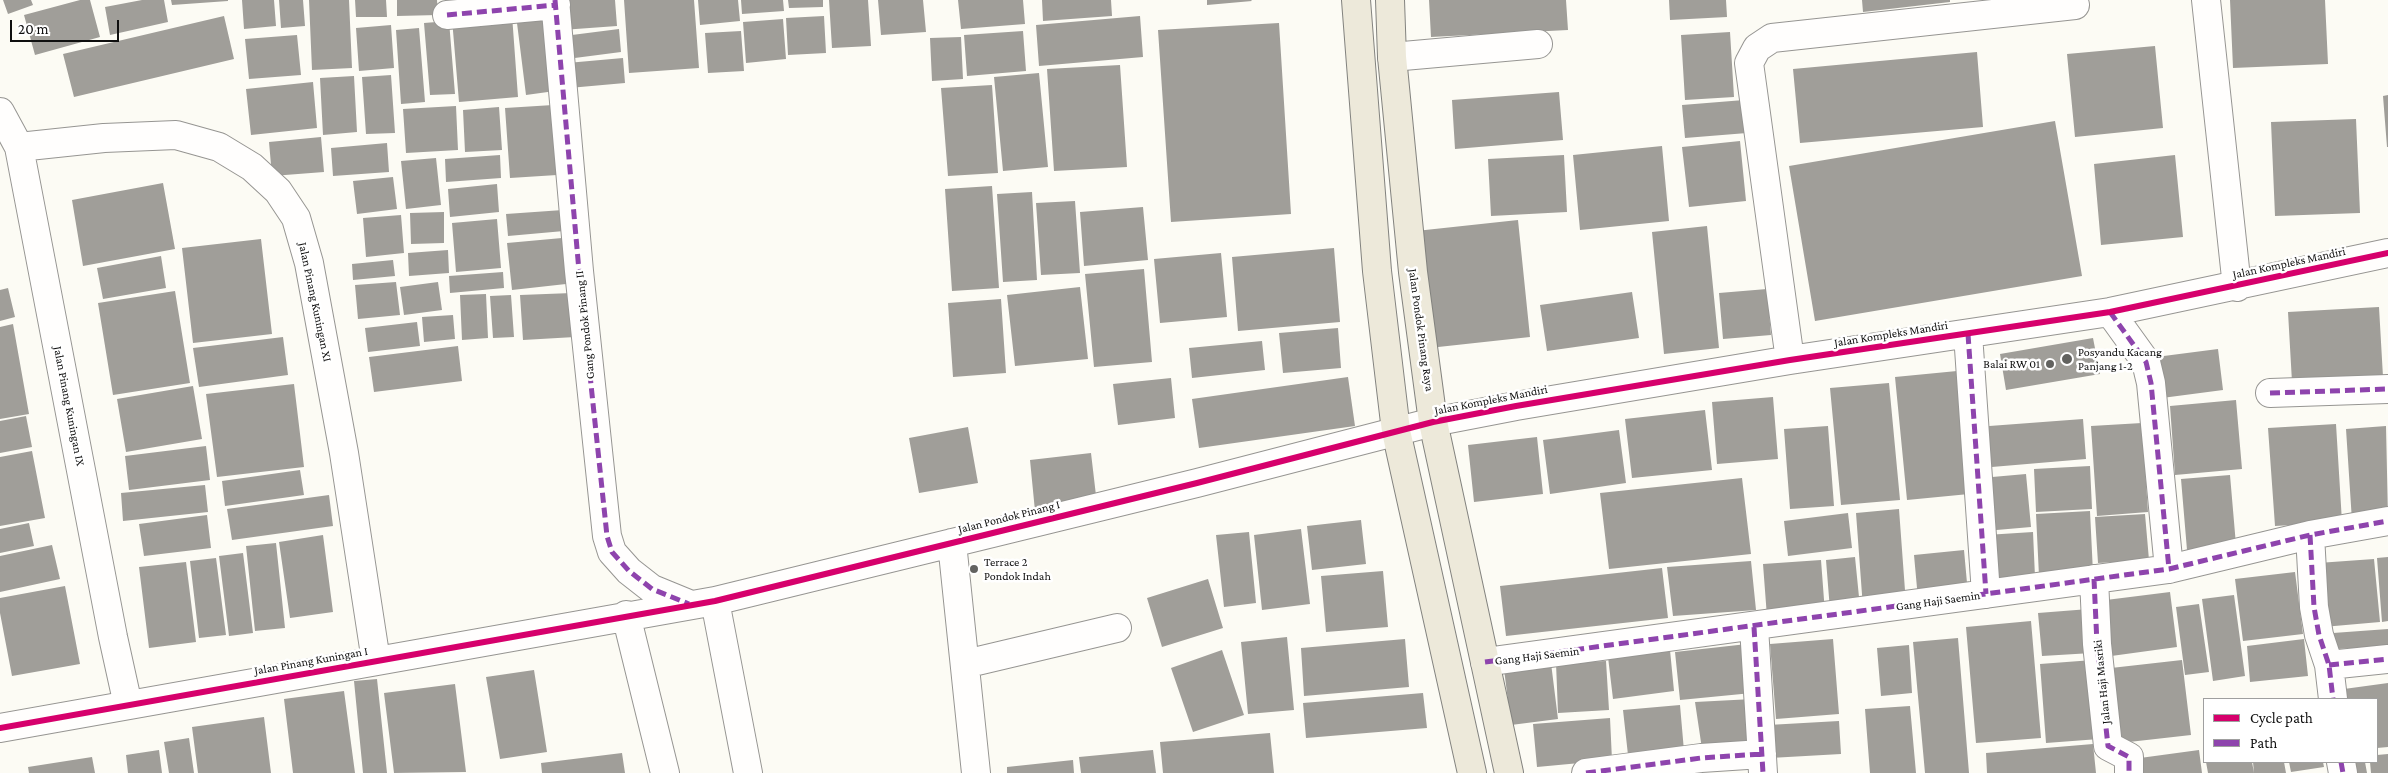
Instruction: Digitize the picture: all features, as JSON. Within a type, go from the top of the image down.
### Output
[{"type":"main road","points":[[1356,0],[1378,271],[1396,431],[1472,773]]},
{"type":"main road","name":"Jalan Pondok Pinang Raya","points":[[1390,0],[1392,57],[1412,272],[1433,422],[1509,773]]},
{"type":"street","points":[[2206,0],[2237,287]]},
{"type":"street","points":[[447,15],[556,3]]},
{"type":"street","name":"Gang Pondok Pinang II","points":[[556,3],[579,271],[607,536],[612,552],[630,571],[652,589],[693,605]]},
{"type":"street","points":[[1790,360],[1749,63],[1757,48],[1772,38],[2076,5]]},
{"type":"street","points":[[1392,57],[1538,44]]},
{"type":"street","name":"Jalan Pinang Kuningan IX","points":[[0,112],[19,147],[113,637],[128,705]]},
{"type":"street","name":"Jalan Pinang Kuningan XI","points":[[19,147],[104,138],[176,135],[219,147],[252,167],[278,191],[296,218],[309,263],[344,453],[376,661]]},
{"type":"street","name":"Jalan Kompleks Mandiri","points":[[1396,431],[1516,406],[1790,360],[2110,312],[2165,299],[2237,287],[2388,253]]},
{"type":"street","points":[[2110,312],[2146,362],[2151,383],[2170,569]]},
{"type":"street","points":[[1968,334],[1986,594]]},
{"type":"street","points":[[2270,393],[2388,389]]},
{"type":"street","name":"Jalan Pondok Pinang I","points":[[634,615],[693,605],[1197,484],[1396,431]]},
{"type":"street","name":"Gang Haji Saemin","points":[[1485,662],[1754,627],[2170,569],[2310,535],[2388,521]]},
{"type":"street","points":[[2310,535],[2314,607],[2319,635],[2329,666],[2333,698]]},
{"type":"street","points":[[952,543],[976,773]]},
{"type":"street","name":"Jalan Haji Masriki","points":[[2094,579],[2096,644],[2108,746],[2129,757],[2129,773]]},
{"type":"street","points":[[693,605],[748,773]]},
{"type":"street","points":[[634,615],[665,773]]},
{"type":"street","name":"Jalan Pinang Kuningan I","points":[[0,728],[634,615]]},
{"type":"street","points":[[1586,773],[1701,758],[1762,763],[1754,627]]},
{"type":"street","points":[[964,664],[1117,628]]},
{"type":"street","points":[[2329,666],[2388,659]]},
{"type":"building","points":[[3,0],[31,0],[33,5],[8,14]]},
{"type":"building","points":[[80,0],[90,0],[100,37],[35,55],[24,15]]},
{"type":"building","points":[[142,0],[164,0],[168,22],[110,35],[105,7]]},
{"type":"building","points":[[171,0],[228,0],[228,1],[172,5]]},
{"type":"building","points":[[242,0],[274,0],[276,26],[244,29]]},
{"type":"building","points":[[279,0],[303,0],[305,26],[281,28]]},
{"type":"building","points":[[309,0],[349,0],[352,68],[312,70]]},
{"type":"building","points":[[355,0],[386,0],[387,17],[356,17]]},
{"type":"building","points":[[397,0],[437,0],[438,15],[397,16]]},
{"type":"building","points":[[559,0],[615,0],[617,26],[562,30]]},
{"type":"building","points":[[624,0],[694,0],[699,68],[629,73]]},
{"type":"building","points":[[698,0],[738,0],[740,21],[700,25]]},
{"type":"building","points":[[741,0],[783,0],[784,11],[742,14]]},
{"type":"building","points":[[788,0],[823,0],[823,7],[789,8]]},
{"type":"building","points":[[829,0],[868,0],[871,46],[832,48]]},
{"type":"building","points":[[878,0],[923,0],[926,32],[881,35]]},
{"type":"building","points":[[958,0],[1023,0],[1025,24],[961,29]]},
{"type":"building","points":[[1042,0],[1111,0],[1112,16],[1043,21]]},
{"type":"building","points":[[1207,0],[1251,0],[1252,1],[1207,5]]},
{"type":"building","points":[[1429,0],[1566,0],[1568,30],[1431,37]]},
{"type":"building","points":[[1669,0],[1726,0],[1727,17],[1670,20]]},
{"type":"building","points":[[1862,0],[1950,0],[1950,2],[1863,12]]},
{"type":"building","points":[[2230,0],[2325,0],[2328,64],[2233,68]]},
{"type":"building","points":[[546,12],[555,91],[526,95],[516,15]]},
{"type":"building","points":[[512,15],[518,97],[459,102],[452,19]]},
{"type":"building","points":[[224,16],[234,59],[74,97],[63,54]]},
{"type":"building","points":[[824,16],[826,53],[788,55],[786,18]]},
{"type":"building","points":[[1140,16],[1143,57],[1039,66],[1036,25]]},
{"type":"building","points":[[783,19],[786,59],[746,63],[743,22]]},
{"type":"building","points":[[449,21],[455,94],[430,95],[424,23]]},
{"type":"building","points":[[1279,23],[1291,214],[1171,222],[1158,30]]},
{"type":"building","points":[[391,25],[394,68],[359,71],[356,28]]},
{"type":"building","points":[[419,28],[425,102],[401,104],[396,30]]},
{"type":"building","points":[[619,29],[621,52],[567,59],[564,36]]},
{"type":"building","points":[[741,31],[744,71],[708,73],[705,33]]},
{"type":"building","points":[[1023,31],[1026,71],[967,76],[964,35]]},
{"type":"building","points":[[1730,32],[1734,97],[1685,100],[1681,35]]},
{"type":"building","points":[[297,35],[301,75],[249,79],[245,39]]},
{"type":"building","points":[[961,37],[963,79],[932,81],[930,38]]},
{"type":"building","points":[[2155,46],[2163,128],[2075,137],[2067,54]]},
{"type":"building","points":[[1977,52],[1983,127],[1800,143],[1793,69]]},
{"type":"building","points":[[623,58],[625,83],[569,88],[567,63]]},
{"type":"building","points":[[1120,65],[1127,167],[1054,171],[1047,69]]},
{"type":"building","points":[[1039,73],[1048,167],[1003,171],[994,77]]},
{"type":"building","points":[[391,75],[395,133],[366,134],[362,77]]},
{"type":"building","points":[[354,76],[357,132],[323,135],[320,78]]},
{"type":"building","points":[[313,82],[317,128],[251,135],[246,89]]},
{"type":"building","points":[[992,85],[998,173],[948,176],[941,88]]},
{"type":"building","points":[[1559,92],[1563,140],[1455,149],[1452,100]]},
{"type":"building","points":[[2388,95],[2388,147],[2387,147],[2383,96]]},
{"type":"building","points":[[1744,100],[1747,133],[1685,138],[1682,105]]},
{"type":"building","points":[[553,105],[557,175],[510,178],[505,108]]},
{"type":"building","points":[[456,106],[458,150],[406,153],[403,109]]},
{"type":"building","points":[[499,107],[502,150],[465,152],[463,110]]},
{"type":"building","points":[[2356,119],[2360,213],[2275,216],[2271,122]]},
{"type":"building","points":[[2055,121],[2082,276],[1815,321],[1789,166]]},
{"type":"building","points":[[321,137],[324,172],[272,176],[269,142]]},
{"type":"building","points":[[1740,141],[1746,201],[1689,207],[1682,147]]},
{"type":"building","points":[[387,143],[389,172],[333,176],[331,148]]},
{"type":"building","points":[[1662,146],[1669,221],[1580,230],[1573,155]]},
{"type":"building","points":[[500,155],[501,178],[446,182],[445,159]]},
{"type":"building","points":[[1564,155],[1567,212],[1491,216],[1488,159]]},
{"type":"building","points":[[2175,155],[2183,237],[2101,245],[2094,164]]},
{"type":"building","points":[[436,158],[441,205],[406,209],[401,161]]},
{"type":"building","points":[[393,177],[397,209],[357,214],[353,181]]},
{"type":"building","points":[[163,183],[175,249],[83,266],[72,200]]},
{"type":"building","points":[[497,184],[499,212],[450,217],[448,189]]},
{"type":"building","points":[[992,186],[999,288],[952,291],[945,189]]},
{"type":"building","points":[[1032,192],[1037,280],[1003,282],[997,194]]},
{"type":"building","points":[[1075,201],[1080,273],[1041,275],[1036,203]]},
{"type":"building","points":[[1143,207],[1148,260],[1084,266],[1080,212]]},
{"type":"building","points":[[563,210],[564,231],[508,236],[506,214]]},
{"type":"building","points":[[444,212],[444,243],[411,244],[410,213]]},
{"type":"building","points":[[401,215],[404,253],[366,257],[363,218]]},
{"type":"building","points":[[497,219],[501,268],[456,272],[452,223]]},
{"type":"building","points":[[1518,220],[1530,337],[1429,348],[1416,231]]},
{"type":"building","points":[[1707,226],[1719,348],[1664,354],[1652,232]]},
{"type":"building","points":[[562,238],[566,284],[512,290],[507,243]]},
{"type":"building","points":[[261,239],[272,334],[193,343],[182,248]]},
{"type":"building","points":[[1334,248],[1340,322],[1238,331],[1232,257]]},
{"type":"building","points":[[448,250],[449,273],[409,276],[408,253]]},
{"type":"building","points":[[1221,253],[1227,317],[1160,323],[1154,259]]},
{"type":"building","points":[[161,256],[166,288],[103,299],[97,268]]},
{"type":"building","points":[[393,260],[395,276],[353,280],[352,264]]},
{"type":"building","points":[[1144,269],[1152,362],[1094,367],[1085,274]]},
{"type":"building","points":[[503,272],[504,288],[450,293],[449,276]]},
{"type":"building","points":[[396,282],[400,315],[358,319],[355,285]]},
{"type":"building","points":[[438,282],[442,310],[404,315],[400,287]]},
{"type":"building","points":[[1080,287],[1088,359],[1015,366],[1007,295]]},
{"type":"building","points":[[8,288],[15,317],[0,321],[0,290]]},
{"type":"building","points":[[1767,289],[1771,335],[1723,339],[1719,293]]},
{"type":"building","points":[[175,291],[190,383],[113,395],[98,303]]},
{"type":"building","points":[[1632,292],[1639,338],[1547,351],[1540,305]]},
{"type":"building","points":[[572,293],[575,337],[523,340],[520,295]]},
{"type":"building","points":[[486,294],[488,338],[462,340],[460,295]]},
{"type":"building","points":[[511,295],[514,337],[493,338],[490,296]]},
{"type":"building","points":[[1001,299],[1006,373],[953,377],[948,303]]},
{"type":"building","points":[[2379,307],[2383,377],[2292,382],[2288,312]]},
{"type":"building","points":[[453,315],[455,339],[424,342],[422,317]]},
{"type":"building","points":[[417,322],[420,346],[368,352],[365,328]]},
{"type":"building","points":[[13,324],[29,414],[0,419],[0,327]]},
{"type":"building","points":[[1338,328],[1341,368],[1283,373],[1279,333]]},
{"type":"building","points":[[283,337],[288,375],[199,387],[193,348]]},
{"type":"building","name":"Balai RW 01","points":[[2093,338],[2100,374],[2006,390],[2000,354]]},
{"type":"building","points":[[1262,341],[1265,370],[1192,378],[1189,348]]},
{"type":"building","points":[[458,346],[462,381],[374,392],[369,357]]},
{"type":"building","points":[[2218,349],[2223,390],[2162,398],[2156,357]]},
{"type":"building","points":[[1957,371],[1969,494],[1907,500],[1895,377]]},
{"type":"building","points":[[1348,377],[1355,426],[1199,448],[1192,399]]},
{"type":"building","points":[[1171,378],[1175,418],[1118,425],[1113,384]]},
{"type":"building","points":[[1889,383],[1900,500],[1841,505],[1830,388]]},
{"type":"building","points":[[294,384],[304,467],[217,477],[206,394]]},
{"type":"building","points":[[193,386],[202,439],[126,452],[117,399]]},
{"type":"building","points":[[1773,397],[1778,459],[1717,464],[1712,402]]},
{"type":"building","points":[[2236,400],[2242,469],[2175,475],[2170,406]]},
{"type":"building","points":[[1705,410],[1712,470],[1632,478],[1625,419]]},
{"type":"building","points":[[26,416],[32,447],[0,453],[0,421]]},
{"type":"building","points":[[2083,419],[2086,459],[1980,468],[1976,427]]},
{"type":"building","points":[[2142,423],[2148,512],[2097,516],[2091,426]]},
{"type":"building","points":[[2336,424],[2342,522],[2275,526],[2268,428]]},
{"type":"building","points":[[1828,426],[1834,506],[1790,509],[1784,429]]},
{"type":"building","points":[[2386,426],[2388,518],[2352,521],[2346,429]]},
{"type":"building","points":[[968,427],[978,483],[919,493],[909,438]]},
{"type":"building","points":[[1619,430],[1626,483],[1550,494],[1543,440]]},
{"type":"building","points":[[1537,437],[1543,494],[1474,502],[1468,445]]},
{"type":"building","points":[[206,446],[210,480],[129,490],[125,456]]},
{"type":"building","points":[[32,451],[45,518],[0,526],[0,457]]},
{"type":"building","points":[[1091,453],[1097,504],[1035,511],[1030,460]]},
{"type":"building","points":[[2090,466],[2092,509],[2036,512],[2034,469]]},
{"type":"building","points":[[300,470],[304,495],[225,506],[222,481]]},
{"type":"building","points":[[2026,474],[2031,527],[1985,531],[1981,478]]},
{"type":"building","points":[[2230,475],[2236,545],[2187,550],[2181,479]]},
{"type":"building","points":[[1742,478],[1751,554],[1609,569],[1600,493]]},
{"type":"building","points":[[205,485],[208,512],[123,521],[121,493]]},
{"type":"building","points":[[329,495],[333,526],[232,540],[227,509]]},
{"type":"building","points":[[1899,509],[1906,604],[1863,608],[1856,513]]},
{"type":"building","points":[[2090,511],[2093,573],[2039,576],[2036,514]]},
{"type":"building","points":[[1848,513],[1852,548],[1788,556],[1784,521]]},
{"type":"building","points":[[2145,514],[2149,560],[2098,563],[2095,517]]},
{"type":"building","points":[[207,515],[211,548],[144,556],[139,524]]},
{"type":"building","points":[[1361,520],[1366,564],[1312,570],[1307,526]]},
{"type":"building","points":[[29,523],[34,546],[0,553],[0,529]]},
{"type":"building","points":[[1301,529],[1310,604],[1262,610],[1254,535]]},
{"type":"building","points":[[1249,532],[1256,603],[1224,607],[1216,535]]},
{"type":"building","points":[[2033,532],[2035,577],[1989,580],[1986,535]]},
{"type":"building","points":[[323,535],[333,612],[290,618],[279,542]]},
{"type":"building","points":[[276,543],[285,628],[255,631],[246,546]]},
{"type":"building","points":[[52,545],[60,579],[0,592],[0,556]]},
{"type":"building","points":[[1964,550],[1968,594],[1918,599],[1914,555]]},
{"type":"building","points":[[243,553],[253,633],[229,636],[219,556]]},
{"type":"building","points":[[1855,557],[1860,607],[1830,610],[1826,560]]},
{"type":"building","points":[[2388,557],[2388,621],[2382,622],[2377,558]]},
{"type":"building","points":[[216,558],[226,635],[199,638],[190,561]]},
{"type":"building","points":[[2374,559],[2380,622],[2323,627],[2318,563]]},
{"type":"building","points":[[1821,560],[1825,613],[1767,617],[1763,564]]},
{"type":"building","points":[[1751,561],[1756,610],[1673,616],[1667,567]]},
{"type":"building","points":[[186,562],[196,642],[149,648],[139,567]]},
{"type":"building","points":[[1662,568],[1668,618],[1506,636],[1500,586]]},
{"type":"building","points":[[1383,571],[1388,627],[1326,632],[1321,576]]},
{"type":"building","points":[[2295,572],[2303,634],[2243,641],[2235,579]]},
{"type":"building","points":[[1208,579],[1223,628],[1162,647],[1147,598]]},
{"type":"building","points":[[65,586],[80,664],[12,676],[0,613],[0,598]]},
{"type":"building","points":[[2170,592],[2177,647],[2104,657],[2098,601]]},
{"type":"building","points":[[2234,595],[2245,676],[2213,681],[2202,599]]},
{"type":"building","points":[[2199,604],[2209,672],[2185,675],[2176,607]]},
{"type":"building","points":[[2089,609],[2092,653],[2042,656],[2038,613]]},
{"type":"building","points":[[2031,621],[2041,738],[1976,743],[1966,627]]},
{"type":"building","points":[[2388,629],[2388,646],[2337,649],[2333,633]]},
{"type":"building","points":[[1287,637],[1294,710],[1248,714],[1241,642]]},
{"type":"building","points":[[1958,638],[1969,773],[1925,773],[1913,642]]},
{"type":"building","points":[[1405,639],[1409,687],[1304,696],[1301,648]]},
{"type":"building","points":[[1833,639],[1839,714],[1776,719],[1770,644]]},
{"type":"building","points":[[2304,639],[2308,676],[2250,682],[2247,646]]},
{"type":"building","points":[[1747,644],[1752,693],[1680,700],[1675,652]]},
{"type":"building","points":[[1909,645],[1912,693],[1881,696],[1877,648]]},
{"type":"building","points":[[1222,650],[1244,715],[1193,732],[1171,668]]},
{"type":"building","points":[[1670,650],[1674,691],[1613,699],[1608,657]]},
{"type":"building","points":[[2093,660],[2099,739],[2046,743],[2040,664]]},
{"type":"building","points":[[2182,660],[2191,735],[2120,743],[2111,668]]},
{"type":"building","points":[[1606,661],[1609,710],[1558,713],[1556,663]]},
{"type":"building","points":[[1551,663],[1558,719],[1511,725],[1504,669]]},
{"type":"building","points":[[534,670],[547,752],[500,759],[486,677]]},
{"type":"building","points":[[377,679],[387,773],[363,773],[354,681]]},
{"type":"building","points":[[2388,683],[2388,747],[2378,748],[2378,698],[2345,698],[2344,689]]},
{"type":"building","points":[[455,684],[466,772],[394,773],[384,693]]},
{"type":"building","points":[[344,691],[355,773],[293,773],[284,699]]},
{"type":"building","points":[[1423,693],[1427,728],[1306,738],[1303,703]]},
{"type":"building","points":[[1753,699],[1754,746],[1702,749],[1695,702]]},
{"type":"building","points":[[1680,705],[1684,751],[1628,755],[1623,710]]},
{"type":"building","points":[[1910,706],[1916,773],[1870,773],[1865,709]]},
{"type":"building","points":[[264,717],[271,773],[198,773],[192,727]]},
{"type":"building","points":[[1610,718],[1612,760],[1537,767],[1533,724]]},
{"type":"building","points":[[1839,721],[1841,754],[1770,758],[1768,725]]},
{"type":"building","points":[[1270,733],[1274,773],[1163,773],[1160,742]]},
{"type":"building","points":[[189,738],[194,773],[169,773],[164,742]]},
{"type":"building","points":[[2093,744],[2096,773],[1987,773],[1986,753]]},
{"type":"building","points":[[159,750],[162,773],[128,773],[126,755]]},
{"type":"building","points":[[1153,750],[1156,773],[1081,773],[1079,757]]},
{"type":"building","points":[[2199,750],[2202,773],[2141,773],[2140,758]]},
{"type":"building","points":[[622,753],[625,773],[542,773],[541,763]]},
{"type":"building","points":[[2388,754],[2388,773],[2371,773],[2370,763],[2378,763],[2378,755]]},
{"type":"building","points":[[92,757],[95,773],[29,773],[28,767]]},
{"type":"building","points":[[1073,760],[1074,773],[1007,773],[1007,767]]},
{"type":"building","points":[[2206,763],[2252,763],[2254,773],[2208,773]]},
{"type":"building","points":[[2253,763],[2284,763],[2286,773],[2254,773]]},
{"type":"building","points":[[2289,763],[2323,763],[2324,767],[2291,772]]},
{"type":"building","points":[[2346,763],[2365,763],[2367,773],[2348,773]]},
{"type":"marked path","points":[[555,0],[579,271],[607,536],[612,552],[629,571],[652,589],[689,604]]},
{"type":"marked path","points":[[447,15],[556,5]]},
{"type":"marked path","points":[[2110,312],[2146,362],[2151,383],[2169,569]]},
{"type":"marked path","points":[[1968,334],[1986,594]]},
{"type":"marked path","points":[[2270,393],[2388,389]]},
{"type":"marked path","points":[[1485,662],[2169,569],[2310,535],[2388,521]]},
{"type":"marked path","points":[[2310,535],[2314,607],[2319,635],[2329,665],[2333,698]]},
{"type":"marked path","points":[[2094,579],[2097,644],[2108,746],[2129,757],[2129,773]]},
{"type":"marked path","points":[[1754,627],[1763,773]]},
{"type":"marked path","points":[[2329,665],[2388,659]]},
{"type":"marked path","points":[[1586,773],[1701,758],[1762,754]]},
{"type":"marked path","points":[[2341,763],[2343,773]]},
{"type":"cycle path","points":[[0,728],[715,601],[1197,483],[1433,422],[1516,406],[1790,360],[2110,312],[2388,253]]},
{"type":"place","name":"Posyandu Kacang Panjang 1-2","points":[[2067,359]]},
{"type":"place","name":"Balai RW 01","points":[[2050,364]]},
{"type":"place","name":"Terrace 2 Pondok Indah","points":[[974,569]]}]
